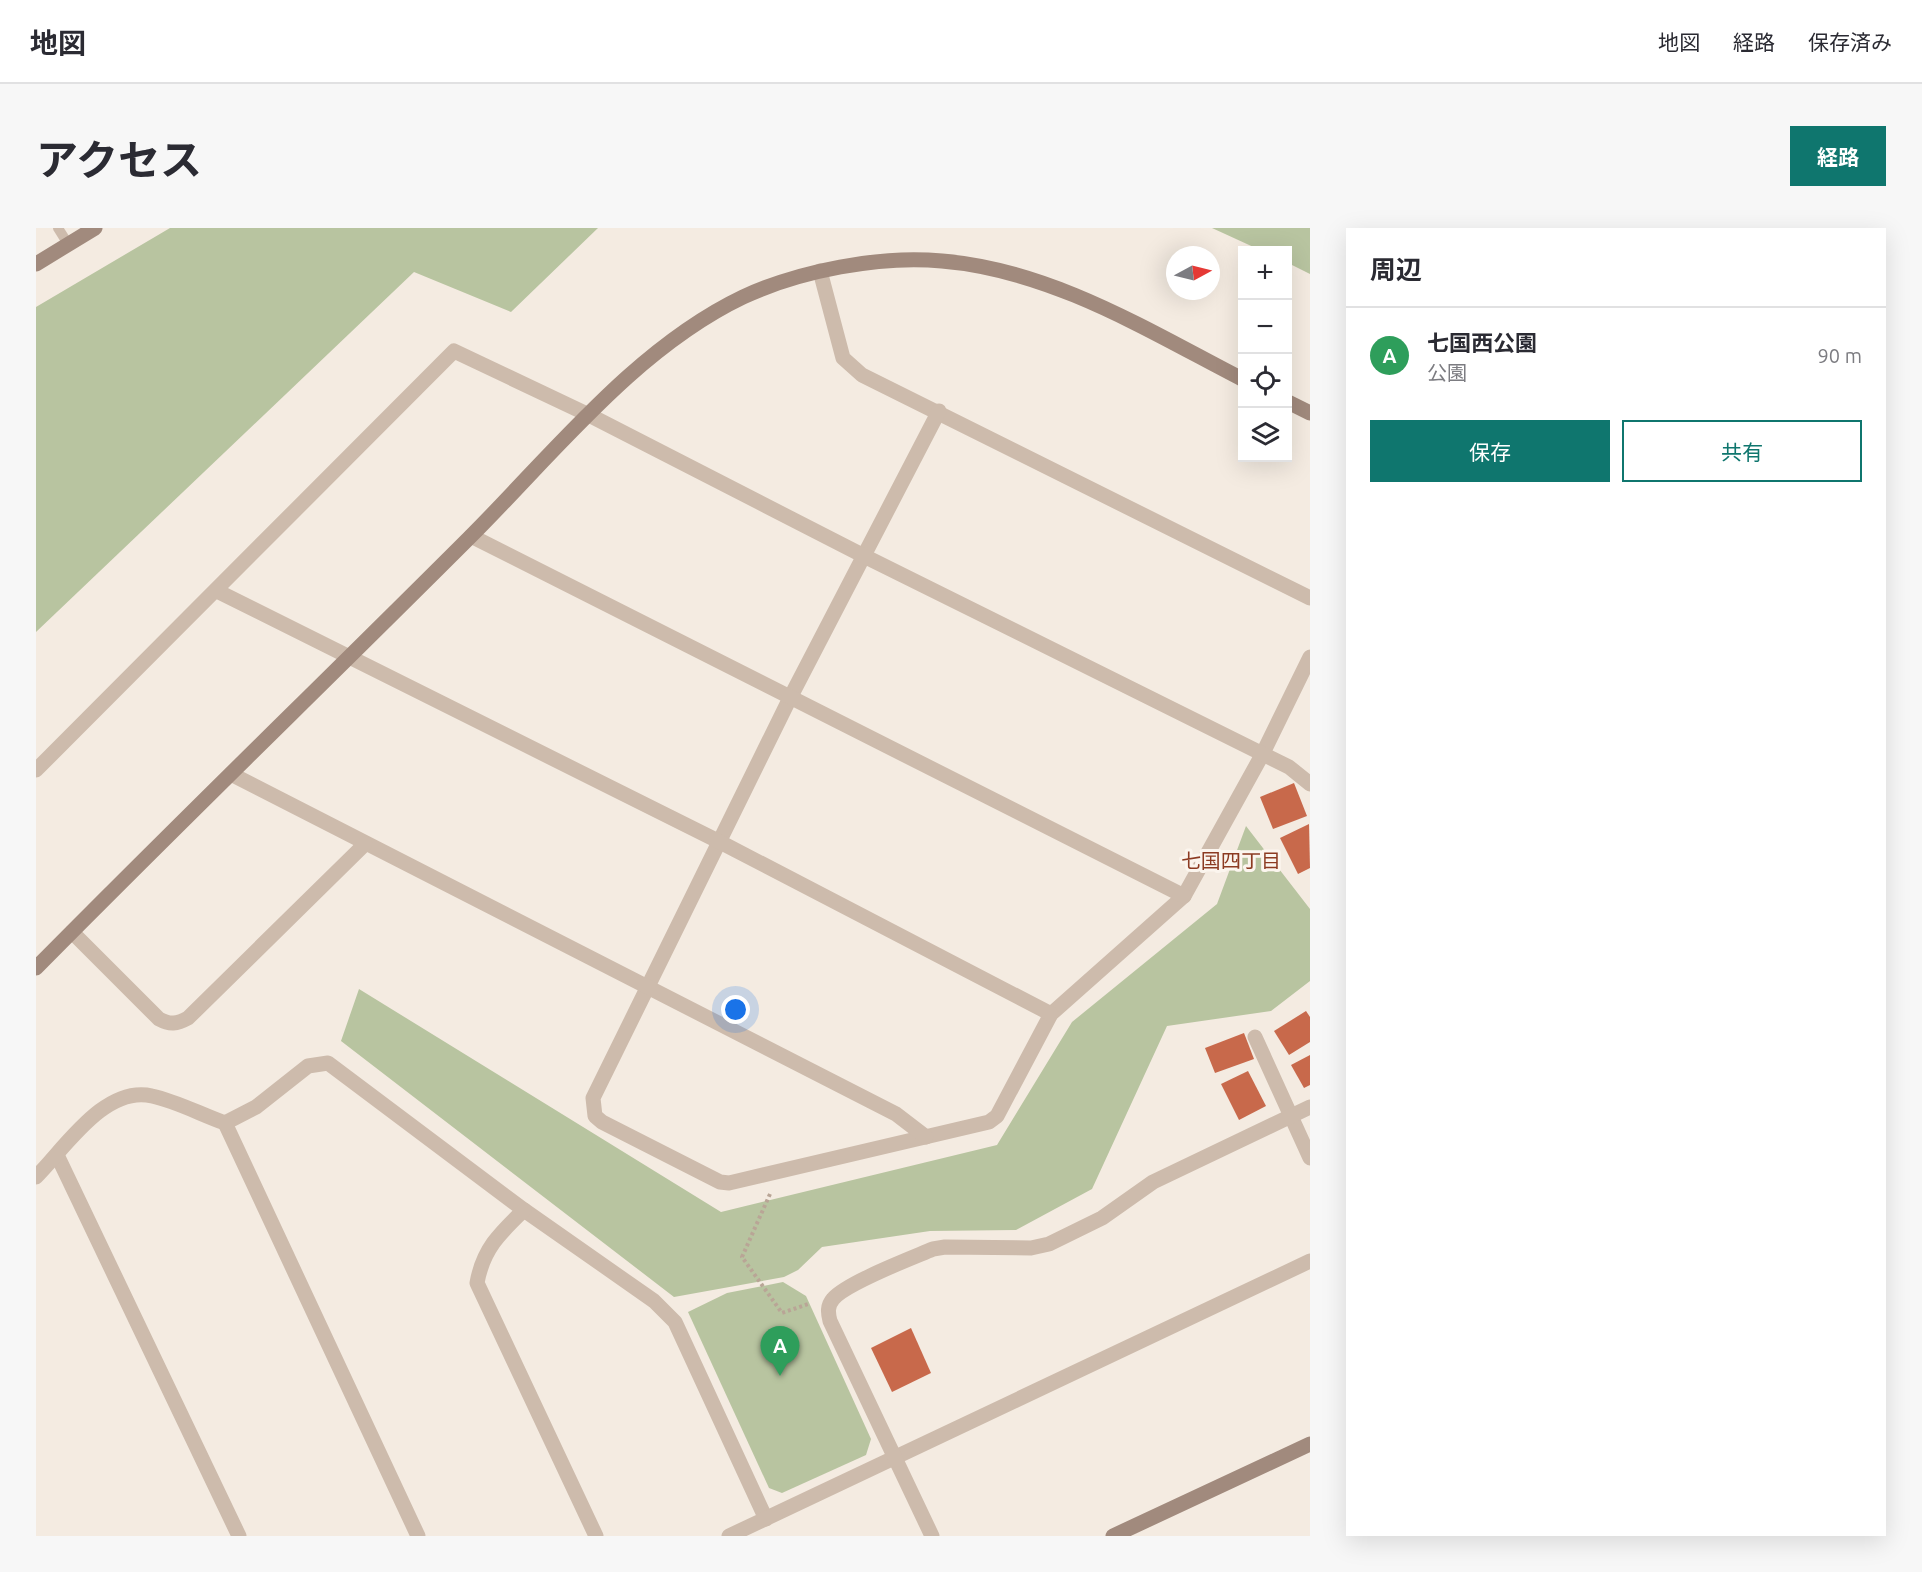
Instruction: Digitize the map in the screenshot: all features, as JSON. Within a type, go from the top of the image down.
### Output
[{"type":"street","points":[[36,264],[95,228]]},
{"type":"street","points":[[36,968],[471,536],[589,415],[645,363],[708,318],[743,297],[820,271],[861,264],[939,260],[1019,275],[1093,303],[1238,377]]},
{"type":"street","points":[[820,271],[843,358],[862,375],[939,411],[1310,598]]},
{"type":"street","points":[[36,770],[454,351],[589,415],[864,556],[1289,767],[1310,784]]},
{"type":"street","points":[[1292,404],[1310,413]]},
{"type":"street","points":[[939,411],[790,698],[593,1098],[595,1116],[602,1122],[720,1182],[729,1183],[989,1122],[997,1116],[1051,1014],[1184,896],[1262,754],[1310,657]]},
{"type":"street","points":[[471,536],[1184,896]]},
{"type":"street","points":[[217,591],[720,842],[1051,1014]]},
{"type":"street","points":[[231,774],[896,1114],[926,1137]]},
{"type":"street","points":[[72,932],[159,1019],[168,1024],[179,1023],[188,1018],[365,844]]},
{"type":"street","points":[[1255,1037],[1310,1158]]},
{"type":"street","points":[[225,1124],[256,1107],[308,1065],[328,1063],[524,1209],[654,1301],[675,1322],[766,1519]]},
{"type":"street","points":[[36,1177],[98,1111],[123,1096],[151,1095],[225,1124],[418,1536]]},
{"type":"street","points":[[932,1536],[830,1321],[829,1307],[834,1297],[933,1250],[945,1247],[1031,1248],[1049,1244],[1102,1218],[1153,1182],[1310,1107]]},
{"type":"street","points":[[57,1155],[239,1536]]},
{"type":"street","points":[[524,1209],[498,1235],[480,1262],[477,1283],[596,1536]]},
{"type":"street","points":[[729,1536],[1310,1261]]},
{"type":"street","points":[[1113,1536],[1310,1444]]},
{"type":"lane","points":[[58,228],[68,244]]},
{"type":"path","points":[[770,1193],[742,1257],[782,1313],[813,1302],[829,1307]]},
{"type":"green space","points":[[170,228],[598,228],[511,312],[414,272],[36,632],[36,307]]},
{"type":"green space","points":[[1212,228],[1310,228],[1310,274],[1292,265],[1292,246],[1251,246]]},
{"type":"green space","points":[[1246,826],[1310,909],[1310,981],[1271,1011],[1167,1026],[1092,1189],[1016,1230],[930,1231],[822,1247],[798,1270],[784,1277],[674,1297],[341,1041],[359,989],[721,1212],[997,1145],[1072,1022],[1217,904]]},
{"type":"green space","points":[[783,1282],[806,1296],[871,1439],[866,1455],[782,1493],[769,1488],[688,1312],[727,1293]]},
{"type":"building","points":[[1294,783],[1307,816],[1273,829],[1260,797]]},
{"type":"building","points":[[1309,824],[1310,868],[1298,874],[1280,838]]},
{"type":"building","points":[[1306,1011],[1310,1017],[1310,1042],[1289,1055],[1274,1031]]},
{"type":"building","points":[[1244,1033],[1254,1059],[1215,1073],[1205,1048]]},
{"type":"building","points":[[1310,1055],[1310,1085],[1304,1088],[1291,1065]]},
{"type":"building","points":[[1248,1071],[1266,1106],[1239,1120],[1221,1084]]},
{"type":"building","points":[[911,1328],[931,1373],[892,1392],[871,1348]]},
{"type":"place","name":"七国西公園","points":[[780,1376]]},
{"type":"district","name":"七国四丁目","points":[[1231,861]]}]
